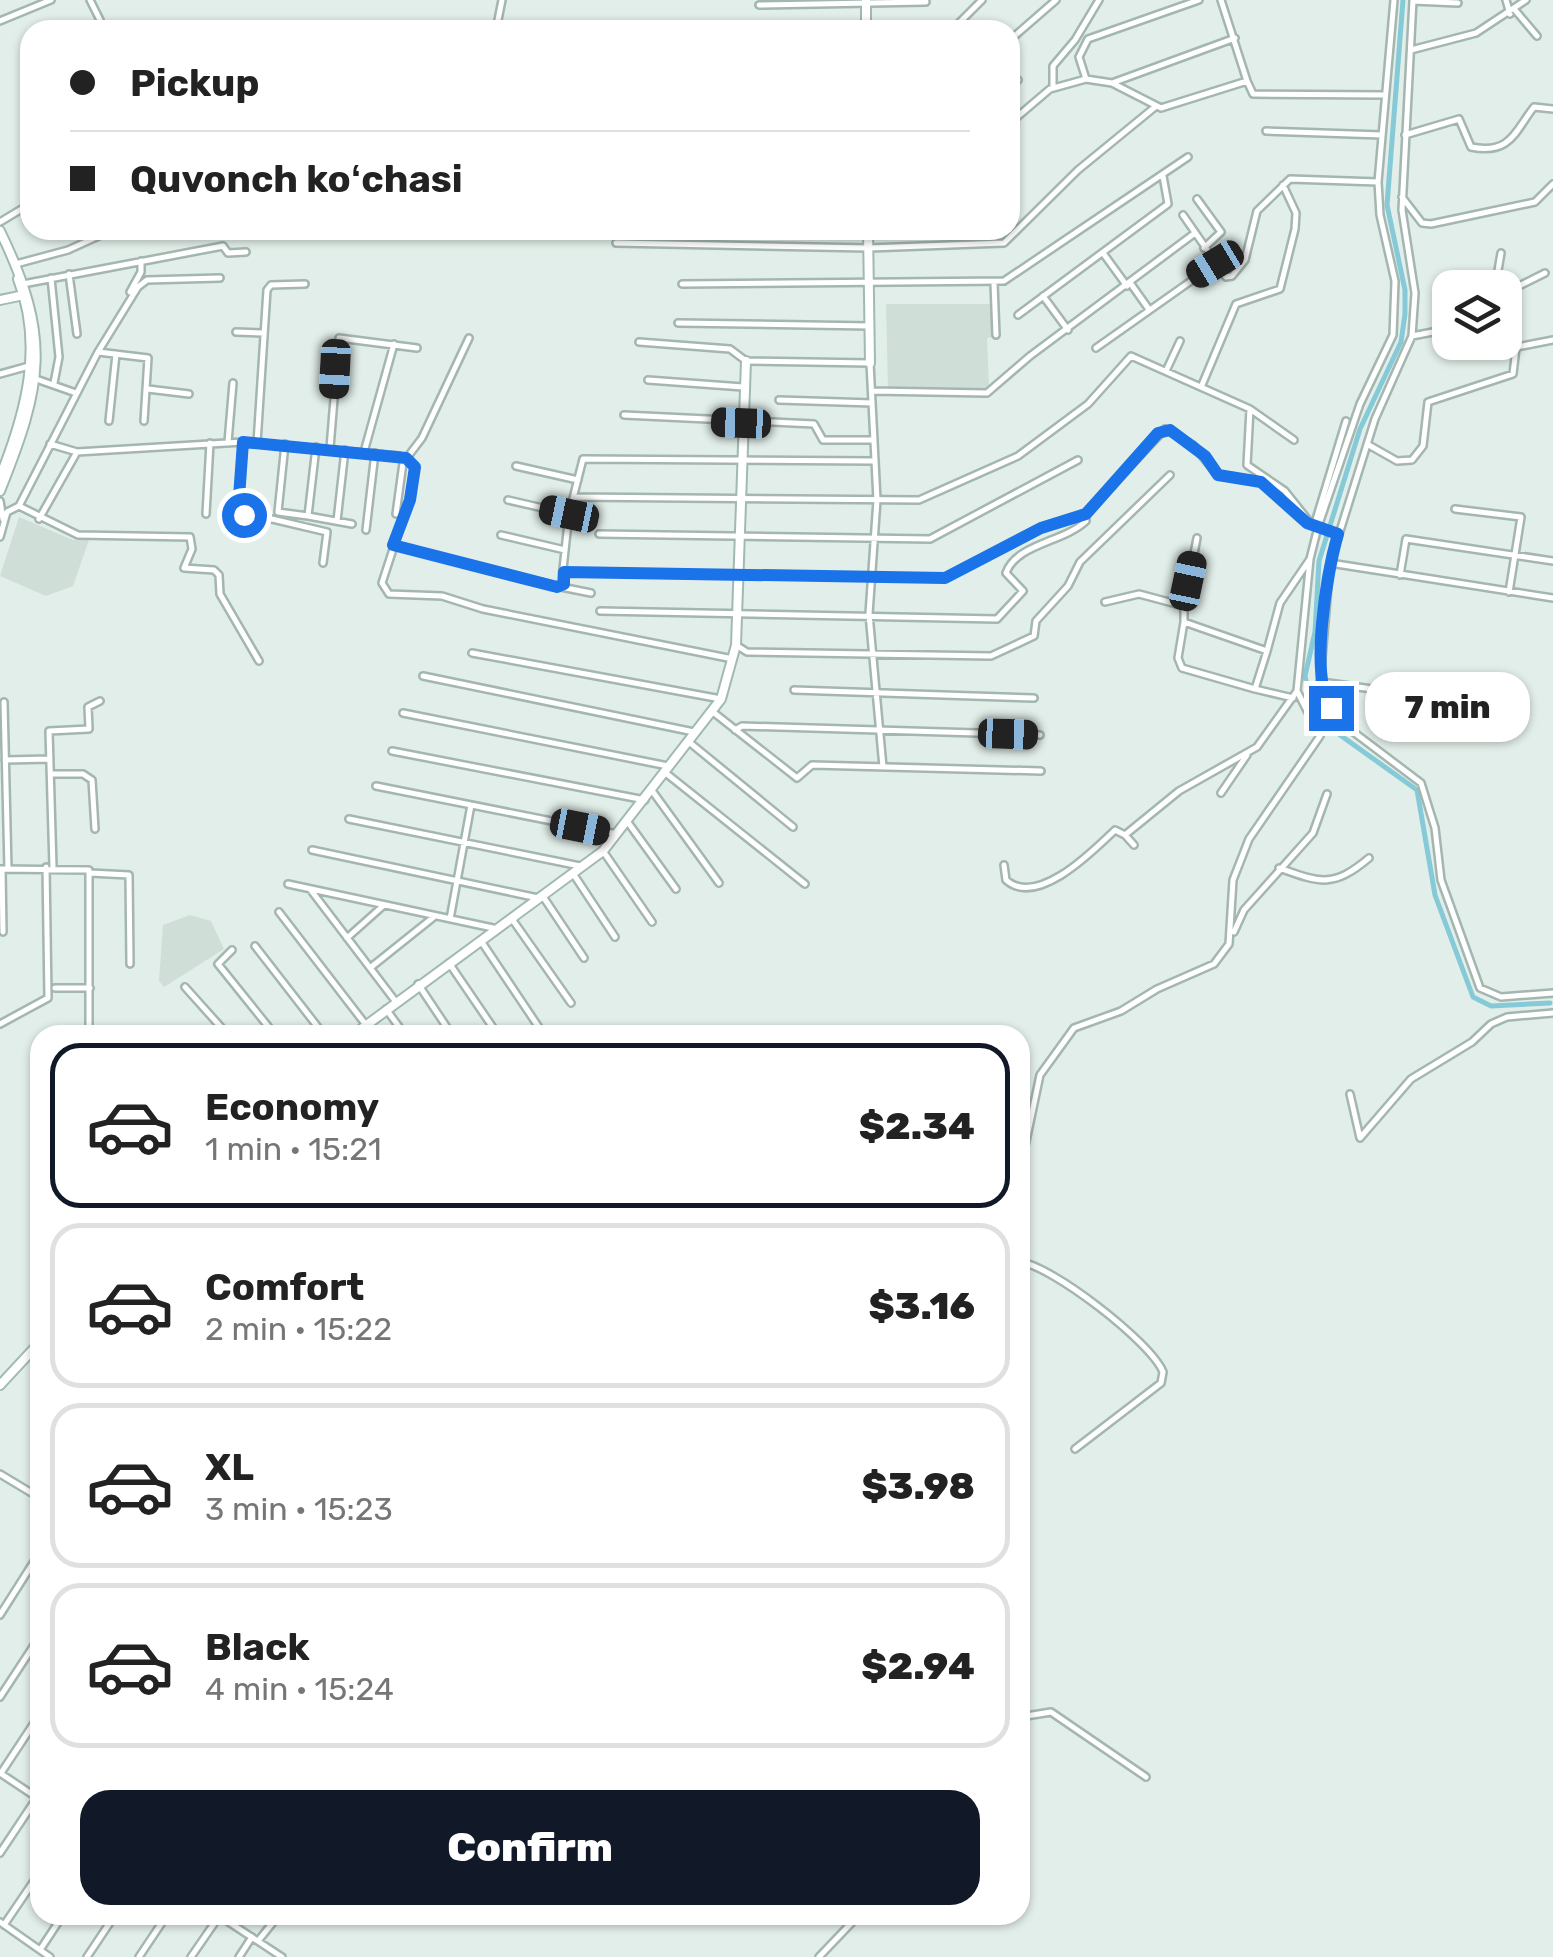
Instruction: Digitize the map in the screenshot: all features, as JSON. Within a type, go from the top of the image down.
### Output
[{"type":"street","points":[[0,21],[51,0]]},
{"type":"street","points":[[90,0],[100,20]]},
{"type":"street","points":[[962,20],[982,0]]},
{"type":"street","points":[[1020,31],[1056,0]]},
{"type":"street","points":[[1053,88],[1052,66],[1076,40],[1099,0]]},
{"type":"street","points":[[1086,79],[1079,57],[1088,39],[1199,0]]},
{"type":"street","points":[[1220,0],[1253,94],[1386,95]]},
{"type":"street","points":[[1314,526],[1360,404],[1393,334],[1396,281],[1380,215],[1378,182],[1394,0]]},
{"type":"street","points":[[1506,0],[1512,12],[1537,36]]},
{"type":"street","points":[[1412,50],[1476,33],[1526,0]]},
{"type":"street","points":[[1458,3],[1413,1],[1402,197],[1415,293],[1412,336],[1367,444],[1330,562],[1320,681],[1339,721],[1421,783],[1435,828],[1441,880],[1477,984],[1486,993],[1501,997],[1552,992]]},
{"type":"street","points":[[758,6],[926,2]]},
{"type":"street","points":[[1112,83],[1235,38]]},
{"type":"street","points":[[1020,115],[1053,88],[1086,79],[1112,83],[1154,107],[1169,108],[1247,82]]},
{"type":"street","points":[[1020,229],[1078,170],[1154,107]]},
{"type":"street","points":[[1404,136],[1460,119],[1471,147],[1498,146],[1520,133],[1534,107],[1553,110]]},
{"type":"street","points":[[1266,131],[1382,136]]},
{"type":"street","points":[[682,284],[994,282],[1012,276],[1188,158]]},
{"type":"street","points":[[1018,314],[1168,204],[1163,176]]},
{"type":"street","points":[[1183,215],[1226,277],[1240,268],[1255,231],[1257,211],[1290,179],[1378,182]]},
{"type":"street","points":[[1402,197],[1422,222],[1432,224],[1535,202],[1553,184]]},
{"type":"street","points":[[1202,385],[1236,304],[1280,289],[1296,213],[1283,185]]},
{"type":"street","points":[[1197,200],[1221,232],[1204,248]]},
{"type":"street","points":[[0,232],[24,290],[36,379],[29,416],[0,492]]},
{"type":"street","points":[[872,391],[987,394],[1195,234]]},
{"type":"street","points":[[16,264],[90,240]]},
{"type":"street","points":[[868,240],[877,500],[870,614],[883,767]]},
{"type":"street","points":[[616,243],[868,248],[1009,240]]},
{"type":"street","points":[[0,244],[24,290]]},
{"type":"street","points":[[0,300],[69,274],[222,246],[228,253],[246,252]]},
{"type":"street","points":[[1103,253],[1148,308]]},
{"type":"street","points":[[1498,270],[1500,253]]},
{"type":"street","points":[[104,344],[141,272],[141,261]]},
{"type":"street","points":[[1096,348],[1215,264]]},
{"type":"street","points":[[69,274],[77,334]]},
{"type":"street","points":[[1522,285],[1544,274]]},
{"type":"street","points":[[51,278],[59,357],[54,383]]},
{"type":"street","points":[[19,506],[98,352],[144,280],[220,278]]},
{"type":"street","points":[[994,282],[996,334]]},
{"type":"street","points":[[257,442],[268,287],[305,284]]},
{"type":"street","points":[[1043,296],[1068,330]]},
{"type":"street","points":[[678,323],[870,326]]},
{"type":"street","points":[[236,332],[264,333]]},
{"type":"street","points":[[1412,336],[1432,332]]},
{"type":"street","points":[[330,448],[340,338],[417,348]]},
{"type":"street","points":[[396,514],[406,458],[422,438],[469,338]]},
{"type":"street","points":[[1522,347],[1553,340]]},
{"type":"street","points":[[1166,370],[1180,341]]},
{"type":"street","points":[[639,342],[730,348],[746,361],[870,363]]},
{"type":"street","points":[[364,452],[394,344]]},
{"type":"street","points":[[98,352],[148,358],[144,421]]},
{"type":"street","points":[[108,421],[116,354]]},
{"type":"street","points":[[574,497],[919,500],[1018,456],[1088,404],[1126,357],[1202,385],[1250,410],[1294,440]]},
{"type":"street","points":[[1367,444],[1397,461],[1412,460],[1423,446],[1428,402],[1513,374],[1515,360]]},
{"type":"street","points":[[280,912],[366,1025],[510,916],[583,868],[603,851],[650,796],[722,699],[734,659],[746,361]]},
{"type":"street","points":[[0,374],[34,365]]},
{"type":"street","points":[[0,476],[24,410],[34,365]]},
{"type":"street","points":[[36,379],[76,393]]},
{"type":"street","points":[[648,380],[743,387]]},
{"type":"street","points":[[228,442],[234,382]]},
{"type":"street","points":[[148,388],[189,394]]},
{"type":"street","points":[[778,400],[872,403]]},
{"type":"street","points":[[1250,410],[1247,465],[1285,491],[1314,526]]},
{"type":"street","points":[[624,415],[814,424],[823,440],[874,440]]},
{"type":"street","points":[[1125,835],[1178,791],[1262,742],[1295,695],[1314,526],[1346,421]]},
{"type":"street","points":[[564,572],[945,578],[1041,528],[1086,514],[1165,429],[1192,445],[1218,475],[1261,482],[1314,526],[1338,534]]},
{"type":"street","points":[[243,442],[238,511],[327,532],[323,563]]},
{"type":"street","points":[[50,444],[77,452],[257,442],[406,458],[415,467],[410,500],[382,583],[389,594],[442,596],[483,610],[734,659]]},
{"type":"street","points":[[206,514],[210,443]]},
{"type":"street","points":[[285,444],[278,512],[352,524]]},
{"type":"street","points":[[308,516],[316,447]]},
{"type":"street","points":[[338,521],[345,450]]},
{"type":"street","points":[[39,519],[77,452]]},
{"type":"street","points":[[366,530],[374,453]]},
{"type":"street","points":[[562,587],[569,514],[583,459],[875,461]]},
{"type":"street","points":[[599,534],[936,538],[1078,460]]},
{"type":"street","points":[[516,466],[578,480]]},
{"type":"street","points":[[736,645],[747,652],[991,656],[1034,636],[1036,621],[1068,586],[1080,562],[1170,475]]},
{"type":"street","points":[[508,500],[569,514]]},
{"type":"street","points":[[0,501],[0,536]]},
{"type":"street","points":[[3,519],[10,508],[19,506],[78,535],[190,537],[192,549],[184,568],[214,570],[219,575],[220,594],[259,660]]},
{"type":"street","points":[[1455,509],[1521,517],[1509,592]]},
{"type":"street","points":[[600,611],[997,619],[1023,591],[1006,573],[1012,562],[1074,530],[1086,521],[1086,514]]},
{"type":"street","points":[[501,535],[565,550]]},
{"type":"street","points":[[1197,538],[1184,606],[1178,658],[1182,668],[1295,695],[1320,736],[1249,839],[1232,880],[1232,934]]},
{"type":"street","points":[[1400,575],[1406,539],[1553,561]]},
{"type":"street","points":[[393,545],[591,592]]},
{"type":"street","points":[[1255,688],[1280,602],[1310,559]]},
{"type":"street","points":[[1330,562],[1553,598]]},
{"type":"street","points":[[1105,602],[1139,594],[1184,606]]},
{"type":"street","points":[[1184,622],[1266,651]]},
{"type":"street","points":[[472,653],[722,699]]},
{"type":"street","points":[[423,676],[696,732]]},
{"type":"street","points":[[1320,681],[1388,691]]},
{"type":"street","points":[[794,690],[1034,698]]},
{"type":"street","points":[[0,1024],[48,998],[49,731],[89,729],[88,707],[100,701]]},
{"type":"street","points":[[3,932],[4,702]]},
{"type":"street","points":[[712,711],[797,778],[812,765],[1041,771]]},
{"type":"street","points":[[403,713],[669,770],[805,884]]},
{"type":"street","points":[[736,730],[740,726],[1040,735]]},
{"type":"street","points":[[689,742],[793,827]]},
{"type":"street","points":[[392,751],[650,796],[719,883]]},
{"type":"street","points":[[1221,794],[1248,753]]},
{"type":"street","points":[[3,756],[50,759]]},
{"type":"street","points":[[50,774],[83,774],[92,780],[95,829]]},
{"type":"street","points":[[376,786],[616,834]]},
{"type":"street","points":[[1030,1122],[1040,1074],[1074,1028],[1122,1011],[1157,989],[1214,964],[1244,910],[1313,834],[1327,794]]},
{"type":"street","points":[[450,919],[471,805]]},
{"type":"street","points":[[349,818],[583,868]]},
{"type":"street","points":[[628,821],[676,890]]},
{"type":"street","points":[[1004,865],[1009,884],[1030,887],[1075,870],[1115,830],[1134,844]]},
{"type":"street","points":[[312,850],[540,897],[584,958]]},
{"type":"street","points":[[603,851],[652,922]]},
{"type":"street","points":[[1279,868],[1326,882],[1350,874],[1369,858]]},
{"type":"street","points":[[3,869],[86,868],[90,872],[129,875],[130,964]]},
{"type":"street","points":[[89,1025],[90,872]]},
{"type":"street","points":[[574,875],[615,938]]},
{"type":"street","points":[[288,884],[494,928]]},
{"type":"street","points":[[310,889],[396,1002]]},
{"type":"street","points":[[346,938],[384,905]]},
{"type":"street","points":[[370,968],[435,916]]},
{"type":"street","points":[[510,916],[570,1002]]},
{"type":"street","points":[[479,939],[537,1025]]},
{"type":"street","points":[[256,946],[316,1025]]},
{"type":"street","points":[[232,950],[218,964],[267,1025]]},
{"type":"street","points":[[448,962],[491,1025]]},
{"type":"street","points":[[418,984],[445,1025]]},
{"type":"street","points":[[55,988],[90,988]]},
{"type":"street","points":[[185,988],[219,1025]]},
{"type":"street","points":[[386,1010],[397,1025]]},
{"type":"street","points":[[1350,1094],[1360,1138],[1411,1080],[1472,1042],[1490,1024],[1507,1016],[1553,1013]]},
{"type":"street","points":[[1030,1264],[1140,1342],[1164,1372],[1162,1383],[1075,1449]]},
{"type":"street","points":[[0,1385],[30,1353]]},
{"type":"street","points":[[0,1474],[30,1492]]},
{"type":"street","points":[[0,1615],[30,1568]]},
{"type":"street","points":[[0,1697],[30,1651]]},
{"type":"street","points":[[1030,1715],[1051,1712],[1146,1778]]},
{"type":"street","points":[[30,1730],[1,1776],[30,1791]]},
{"type":"street","points":[[0,1853],[30,1809]]},
{"type":"street","points":[[30,1886],[2,1924],[50,1957]]},
{"type":"street","points":[[40,1950],[57,1925]]},
{"type":"street","points":[[87,1957],[108,1925]]},
{"type":"street","points":[[139,1957],[160,1925]]},
{"type":"street","points":[[191,1957],[212,1925]]},
{"type":"street","points":[[234,1925],[282,1957]]},
{"type":"street","points":[[239,1957],[268,1925]]},
{"type":"street","points":[[819,1957],[849,1925]]},
{"type":"shaded area","points":[[886,304],[993,304],[995,337],[987,338],[989,389],[888,388]]},
{"type":"shaded area","points":[[19,517],[73,540],[89,540],[73,586],[46,596],[0,576]]},
{"type":"shaded area","points":[[190,915],[211,921],[224,949],[164,987],[159,981],[163,925]]},
{"type":"waterway","points":[[1403,0],[1387,205],[1405,290],[1401,342],[1360,429],[1319,561],[1315,632],[1305,676],[1311,704],[1326,725],[1417,790],[1435,895],[1473,997],[1491,1006],[1550,1003]]},
{"type":"route","points":[[244,515],[238,511],[243,442],[285,444],[406,458],[415,467],[410,500],[393,545],[557,587],[564,584],[564,572],[945,578],[1041,528],[1074,514],[1086,514],[1165,429],[1205,456],[1218,475],[1261,482],[1307,523],[1338,534],[1328,573],[1319,669],[1322,692],[1331,708]]}]
